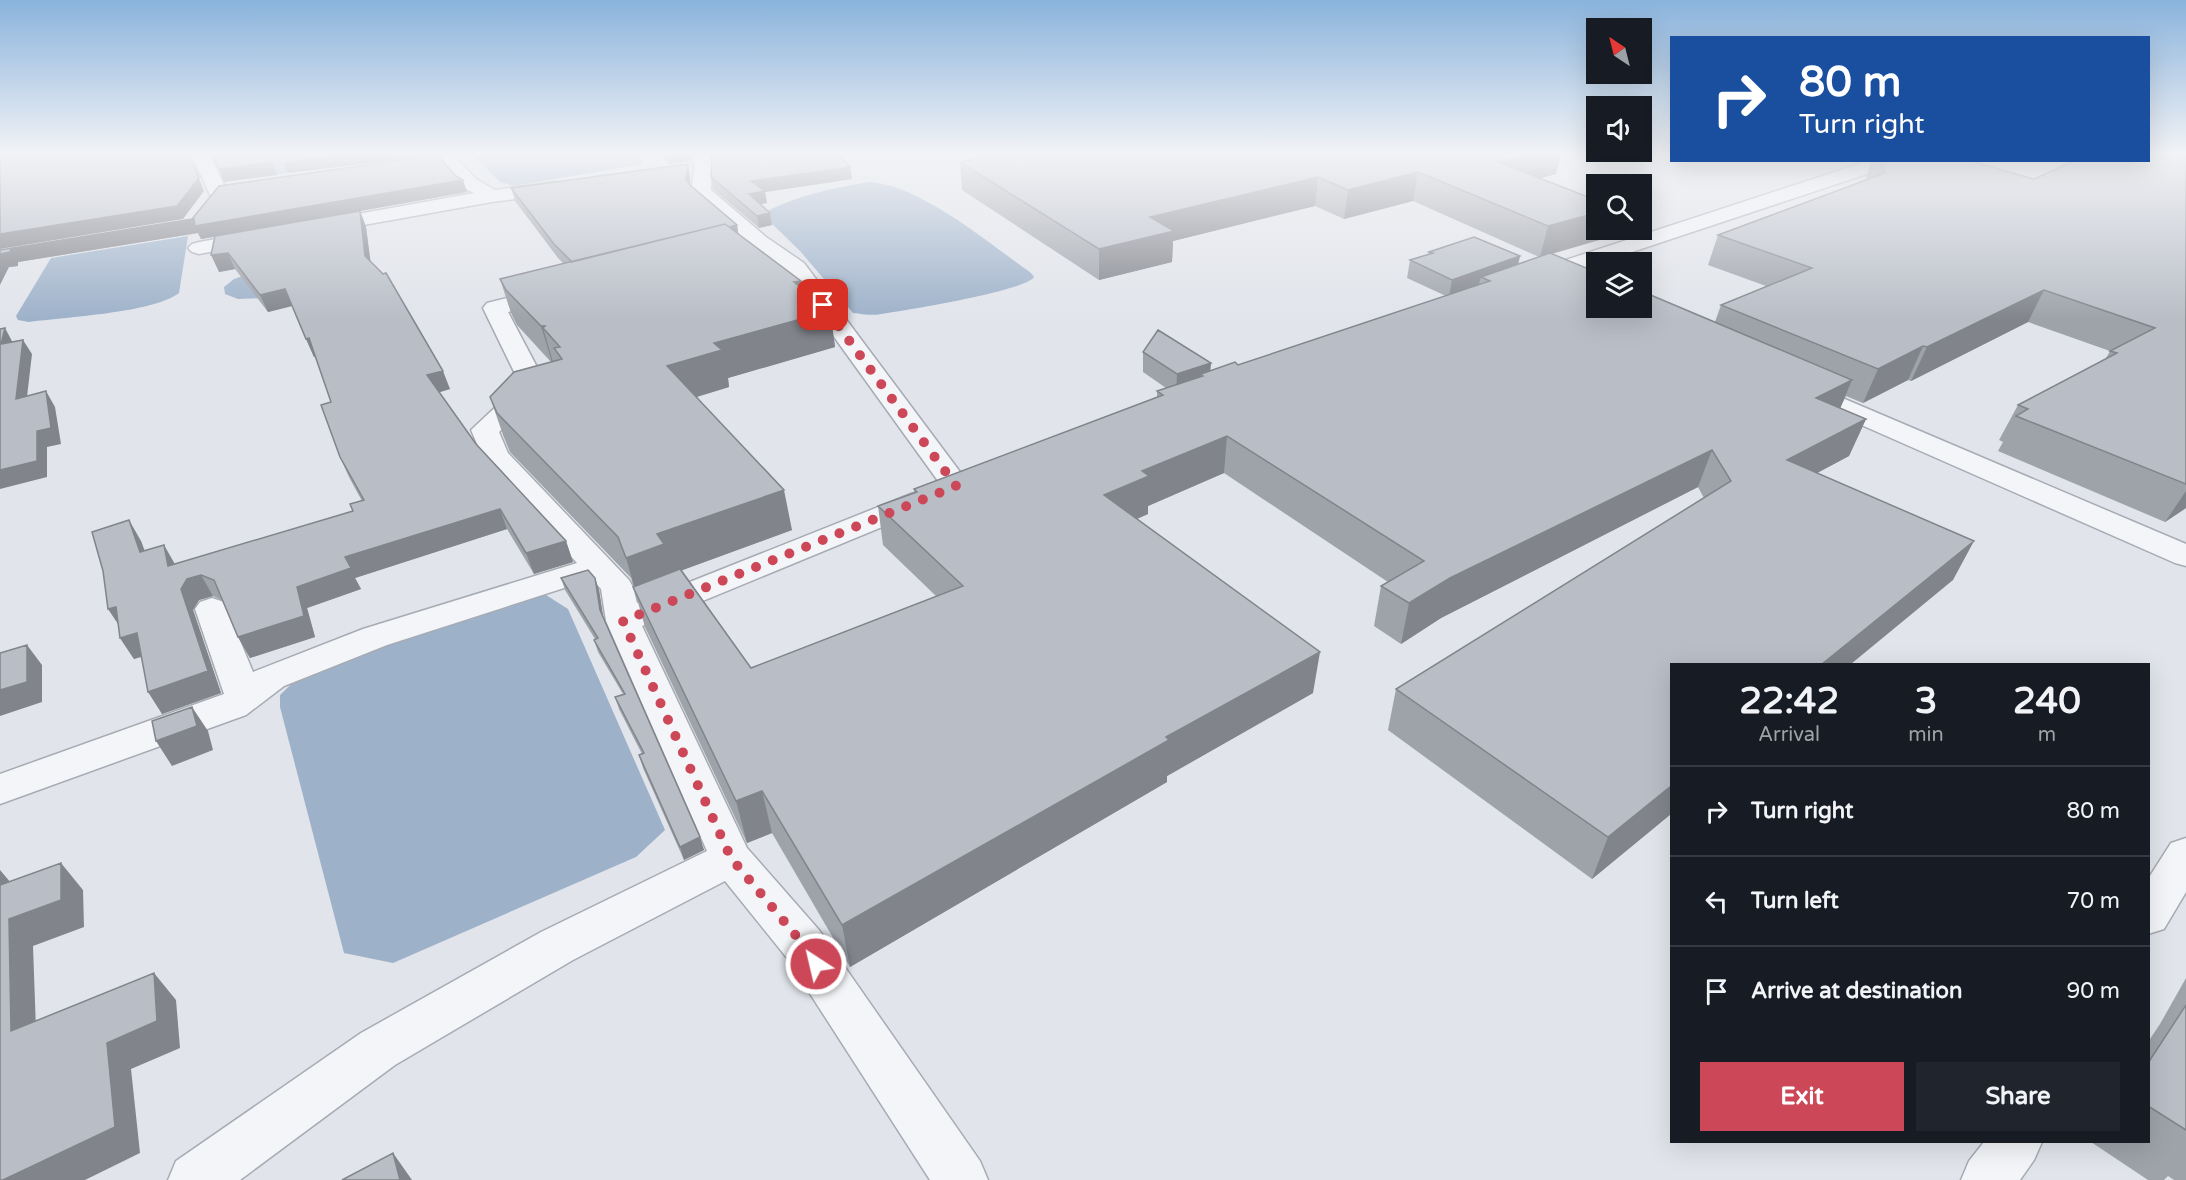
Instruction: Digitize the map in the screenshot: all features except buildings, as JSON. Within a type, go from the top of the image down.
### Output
[{"type":"street","points":[[296,231],[413,210]]},
{"type":"street","points":[[722,210],[796,268],[956,486]]},
{"type":"street","points":[[1510,286],[1738,210]]},
{"type":"street","points":[[199,248],[274,235]]},
{"type":"street","points":[[679,261],[759,241]]},
{"type":"street","points":[[1543,274],[1575,288]]},
{"type":"street","points":[[576,288],[495,308],[534,386],[485,429],[495,456],[617,587],[623,621],[731,858],[803,944],[961,1180]]},
{"type":"street","points":[[1779,379],[2186,556]]},
{"type":"street","points":[[623,621],[989,474]]},
{"type":"street","points":[[0,789],[233,706],[271,677],[375,637],[597,567]]},
{"type":"street","points":[[212,609],[244,697]]},
{"type":"street","points":[[2150,913],[2186,855]]},
{"type":"street","points":[[195,1180],[378,1049],[557,945],[731,858]]},
{"type":"street","points":[[1988,1180],[2015,1143]]},
{"type":"water","points":[[770,210],[941,210],[975,232],[1034,277],[1009,288],[962,300],[878,315],[853,313],[800,251],[762,214]]},
{"type":"water","points":[[188,236],[179,293],[167,300],[129,310],[29,322],[18,320],[16,316],[51,258]]},
{"type":"water","points":[[251,273],[264,298],[238,299],[225,294],[224,287],[234,279]]},
{"type":"water","points":[[546,595],[568,609],[665,830],[636,857],[393,963],[344,953],[280,707],[280,695],[309,667],[530,597]]},
{"type":"route","points":[[816,964],[803,944],[731,858],[623,621],[956,486],[823,305]]}]
